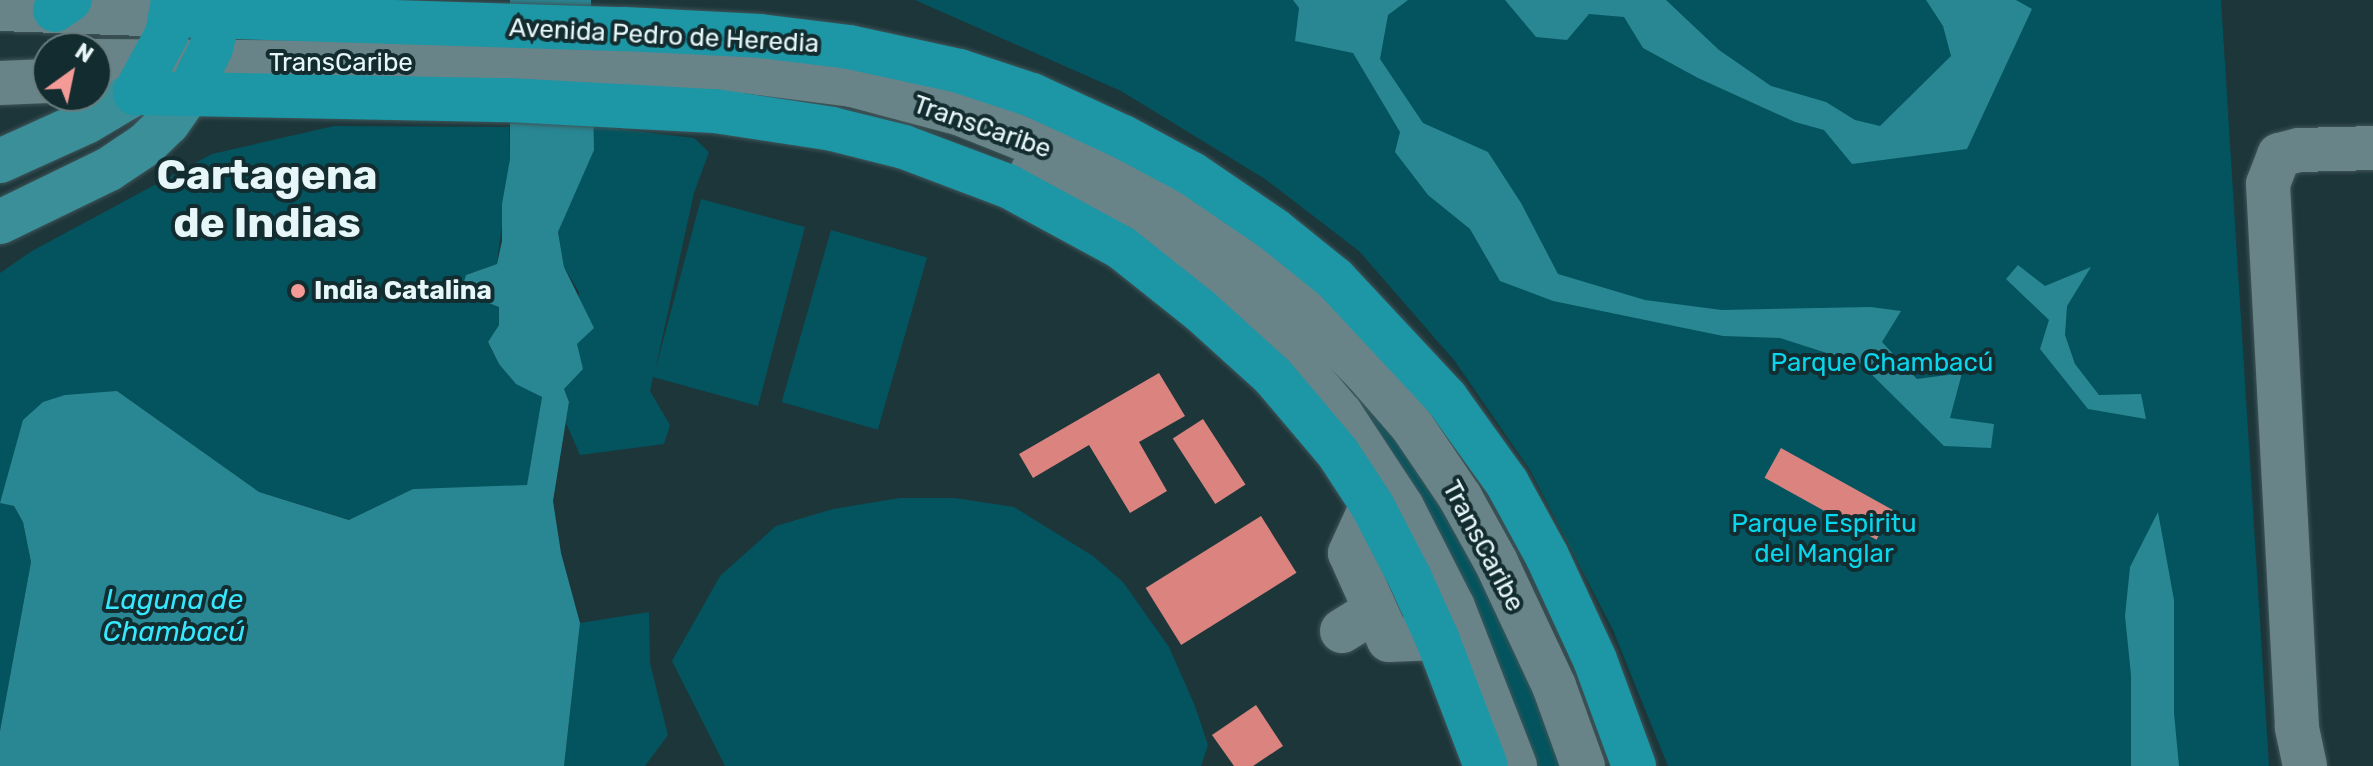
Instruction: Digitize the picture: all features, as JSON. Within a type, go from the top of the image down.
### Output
[{"type":"highway","points":[[394,0],[438,26]]},
{"type":"highway","points":[[132,80],[172,8]]},
{"type":"highway","name":"Avenida Pedro de Heredia","points":[[172,8],[222,8],[438,26],[508,68],[624,71],[715,111],[832,129],[904,147],[1008,186],[1122,248],[1200,310],[1273,376],[1338,453],[1372,505],[1437,638],[1486,766]]},
{"type":"highway","points":[[197,78],[222,8]]},
{"type":"highway","name":"Avenida Pedro de Heredia","points":[[197,78],[508,68],[624,71],[760,36],[849,47],[959,71],[1032,95],[1123,137],[1192,174],[1274,230],[1335,279],[1383,326],[1446,398],[1507,483],[1547,556],[1595,660],[1634,766]]},
{"type":"main road","points":[[0,222],[109,169],[145,145],[168,123],[197,78]]},
{"type":"main road","points":[[0,161],[86,122],[132,80]]},
{"type":"street","points":[[0,9],[62,5],[172,8]]},
{"type":"street","points":[[0,62],[32,61]]},
{"type":"street","points":[[112,69],[132,80],[197,78]]},
{"type":"street","name":"TransCaribe","points":[[624,71],[743,71],[836,83],[961,114],[1056,152],[1153,200],[1225,246],[1293,299],[1366,373],[1412,426],[1460,497],[1496,562],[1584,759]]},
{"type":"street","name":"TransCaribe","points":[[624,71],[867,115],[965,144],[1067,190],[1125,224],[1188,269],[1288,352],[1341,414],[1376,467],[1402,507],[1453,607],[1515,766]]},
{"type":"street","points":[[0,83],[32,82]]},
{"type":"street","points":[[2305,766],[2297,727],[2268,184],[2279,155],[2299,150],[2373,148]]},
{"type":"street","points":[[1372,505],[1350,553],[1359,620],[1389,640],[1437,638]]},
{"type":"green space","name":"Parque Chambacú","points":[[915,0],[2221,0],[2269,766],[1668,766],[1613,630],[1530,470],[1454,360],[1359,251],[1265,179],[1121,91]]},
{"type":"green space","points":[[334,126],[509,127],[510,159],[497,264],[466,275],[499,307],[499,325],[488,343],[499,364],[516,383],[542,397],[527,486],[413,489],[350,520],[259,492],[117,391],[1,503],[14,506],[23,522],[31,562],[0,731],[0,273],[32,251],[212,154]]},
{"type":"green space","points":[[593,126],[694,138],[709,152],[694,193],[655,371],[701,199],[805,227],[758,406],[653,377],[650,391],[670,425],[664,444],[580,455],[566,423],[569,402],[564,389],[577,344],[579,292],[564,267],[558,232],[577,185]]},
{"type":"green space","points":[[831,230],[927,258],[878,430],[782,402]]},
{"type":"green space","points":[[1197,235],[1369,399],[1444,506],[1508,632],[1563,766],[1533,766]]},
{"type":"green space","points":[[900,498],[955,498],[1014,507],[1093,556],[1123,582],[1169,647],[1195,706],[1208,745],[1201,766],[725,766],[672,661],[720,576],[776,526],[833,509]]},
{"type":"green space","points":[[649,612],[650,663],[668,735],[645,766],[564,766],[580,623]]},
{"type":"water","name":"Laguna de Chambacú","points":[[510,0],[591,0],[594,150],[558,232],[564,267],[594,328],[577,344],[583,369],[564,389],[569,402],[553,501],[561,553],[580,623],[564,766],[0,766],[0,731],[31,562],[23,522],[14,506],[0,503],[23,420],[43,402],[65,395],[117,391],[259,492],[349,520],[413,489],[527,485],[542,397],[516,384],[499,364],[488,342],[499,325],[499,307],[461,292],[466,275],[497,264],[502,241],[502,204],[510,159]]},
{"type":"water","points":[[1293,0],[1408,0],[1388,15],[1380,59],[1423,123],[1488,152],[1521,203],[1558,274],[1645,300],[1722,310],[1871,307],[1901,311],[1882,342],[1917,379],[1962,373],[1950,418],[1994,424],[1991,448],[1944,446],[1861,364],[1780,338],[1723,336],[1553,301],[1500,281],[1470,229],[1428,195],[1395,152],[1400,132],[1353,53],[1295,41],[1299,8]]},
{"type":"water","points":[[1505,0],[1666,0],[1719,50],[1771,86],[1826,102],[1855,120],[1880,126],[1951,56],[1943,26],[1926,0],[2016,0],[2032,9],[1967,149],[1852,164],[1824,130],[1795,122],[1698,78],[1643,48],[1624,17],[1589,14],[1567,40],[1536,37]]},
{"type":"water","points":[[2018,265],[2045,286],[2091,267],[2067,306],[2065,335],[2075,364],[2099,395],[2141,394],[2146,419],[2088,409],[2040,349],[2049,320],[2006,279]]},
{"type":"water","points":[[2158,512],[2174,600],[2174,713],[2179,766],[2131,766],[2131,675],[2125,616],[2130,567]]},
{"type":"building","points":[[1159,373],[1185,416],[1139,442],[1167,491],[1130,513],[1089,445],[1033,478],[1019,454]]},
{"type":"building","points":[[1203,419],[1245,484],[1215,504],[1173,439]]},
{"type":"building","points":[[1781,448],[1893,510],[1876,540],[1765,478]]},
{"type":"building","points":[[1261,516],[1297,573],[1181,645],[1146,588]]},
{"type":"building","points":[[1256,705],[1283,746],[1253,766],[1234,766],[1212,735]]},
{"type":"place","name":"India Catalina","points":[[298,291]]},
{"type":"district","name":"Cartagena de Indias","points":[[267,199]]},
{"type":"park label","name":"Parque Espiritu del Manglar","points":[[1824,539]]}]
